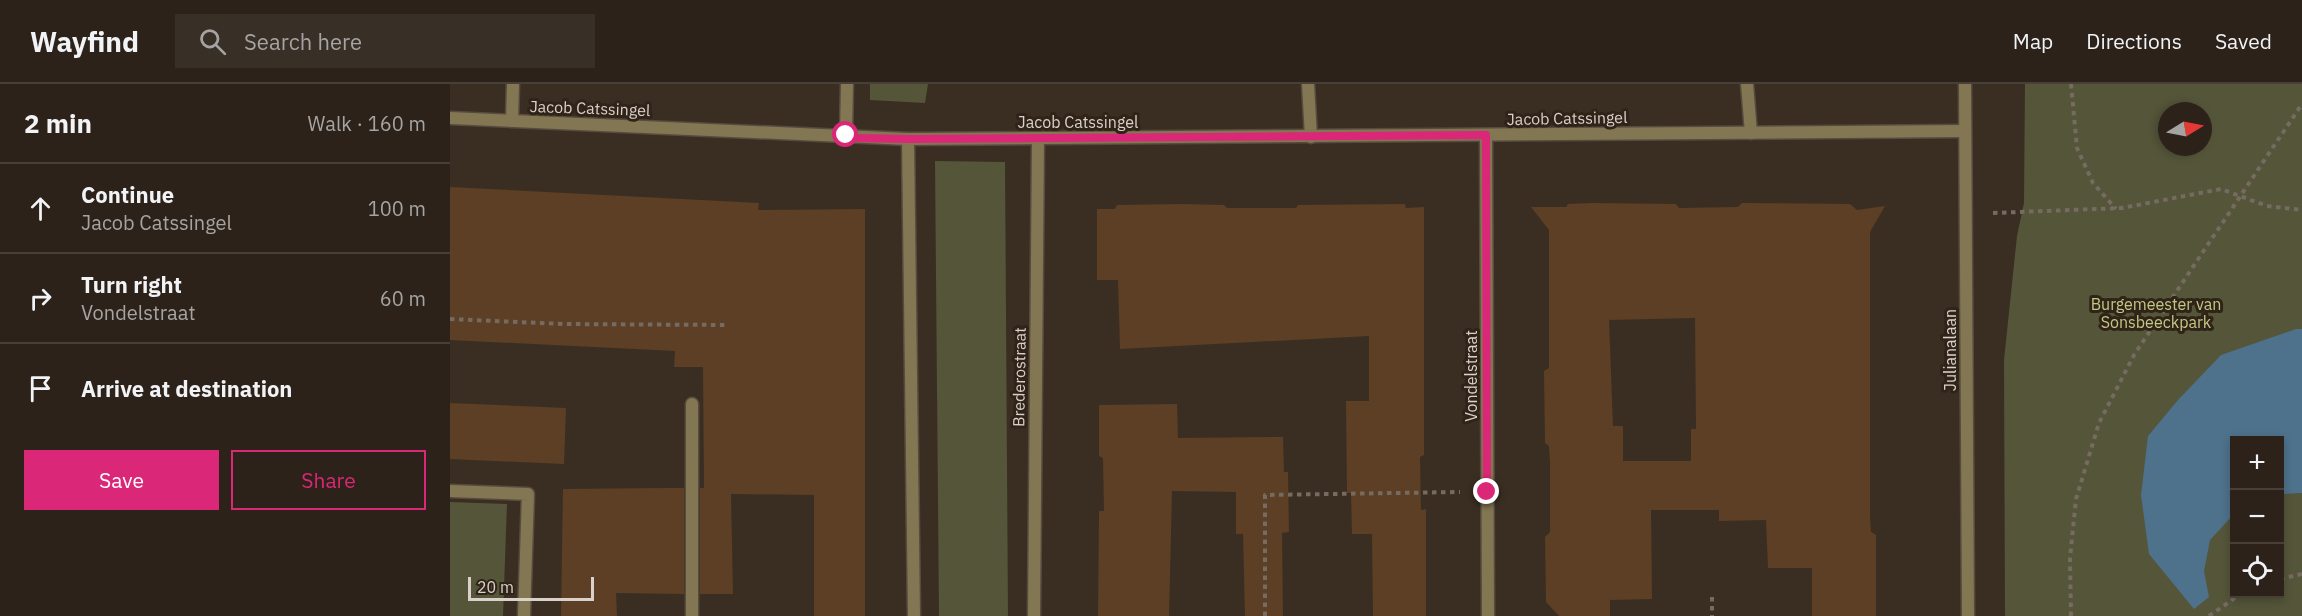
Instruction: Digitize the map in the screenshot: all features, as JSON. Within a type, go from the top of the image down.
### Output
[{"type":"street","name":"Jacob Catssingel","points":[[512,121],[513,84]]},
{"type":"street","points":[[846,135],[847,84]]},
{"type":"street","points":[[1308,84],[1311,137]]},
{"type":"street","points":[[1747,84],[1751,133]]},
{"type":"street","name":"Julianalaan","points":[[1965,84],[1968,616]]},
{"type":"street","name":"Jacob Catssingel","points":[[450,118],[908,139],[1965,131]]},
{"type":"street","name":"Vondelstraat","points":[[1486,135],[1488,616]]},
{"type":"street","points":[[908,139],[914,616]]},
{"type":"street","name":"Brederostraat","points":[[1034,616],[1038,139]]},
{"type":"street","points":[[692,404],[692,616]]},
{"type":"street","points":[[450,491],[528,494],[524,616]]},
{"type":"path","points":[[2071,84],[2077,148],[2093,183],[2116,209]]},
{"type":"path","points":[[2071,616],[2070,558],[2076,499],[2099,423],[2134,355],[2302,104]]},
{"type":"path","points":[[1966,213],[2116,209],[2221,189],[2267,206],[2302,210]]},
{"type":"path","points":[[450,319],[563,324],[727,325]]},
{"type":"path","points":[[1265,616],[1265,495],[1487,492]]},
{"type":"path","points":[[2284,578],[2302,574]]},
{"type":"path","points":[[1712,597],[1712,616]]},
{"type":"path","points":[[2209,616],[2235,598]]},
{"type":"green space","points":[[870,84],[928,84],[925,103],[870,100]]},
{"type":"green space","name":"Burgemeester van Sonsbeeckpark","points":[[2025,84],[2302,84],[2302,616],[2005,616],[2004,360],[2017,236],[2024,203]]},
{"type":"green space","points":[[935,161],[1005,162],[1008,616],[939,616]]},
{"type":"green space","points":[[450,502],[507,504],[503,616],[450,616]]},
{"type":"water","points":[[2296,329],[2302,329],[2302,493],[2284,494],[2284,436],[2230,436],[2230,518],[2210,540],[2204,571],[2209,597],[2194,609],[2149,554],[2141,495],[2148,436],[2178,400],[2221,355]]},
{"type":"building","points":[[450,187],[759,203],[758,210],[865,209],[865,616],[814,616],[814,495],[731,494],[733,594],[700,594],[700,488],[704,488],[703,367],[674,367],[675,351],[450,340]]},
{"type":"building","points":[[1742,203],[1850,204],[1857,210],[1885,206],[1870,232],[1870,516],[1871,532],[1876,535],[1876,616],[1812,616],[1812,568],[1768,568],[1766,520],[1719,521],[1719,510],[1651,510],[1652,599],[1610,600],[1610,616],[1559,616],[1546,602],[1545,537],[1550,532],[1550,464],[1549,446],[1545,443],[1544,371],[1549,368],[1549,230],[1531,207],[1566,207],[1568,204],[1676,204],[1679,208],[1738,207]],"holes":[[[1695,318],[1696,429],[1691,429],[1691,461],[1623,461],[1623,426],[1613,426],[1609,320]]]},
{"type":"building","points":[[1405,204],[1406,208],[1424,207],[1424,455],[1420,457],[1421,510],[1426,509],[1426,616],[1373,616],[1372,534],[1352,534],[1351,493],[1347,493],[1346,401],[1369,401],[1369,336],[1120,349],[1118,280],[1097,280],[1097,209],[1115,209],[1117,205],[1224,205],[1227,208]]},
{"type":"building","points":[[450,403],[566,408],[564,464],[450,459]]},
{"type":"building","points":[[1177,404],[1178,438],[1283,437],[1284,472],[1288,472],[1289,532],[1282,533],[1283,616],[1245,616],[1243,534],[1236,534],[1236,492],[1172,491],[1169,616],[1098,616],[1099,511],[1104,511],[1103,458],[1099,456],[1099,405]]},
{"type":"building","points":[[684,488],[684,594],[616,593],[617,616],[561,616],[563,489]]},
{"type":"route","points":[[846,135],[857,138],[908,139],[1486,135],[1487,492]]}]
